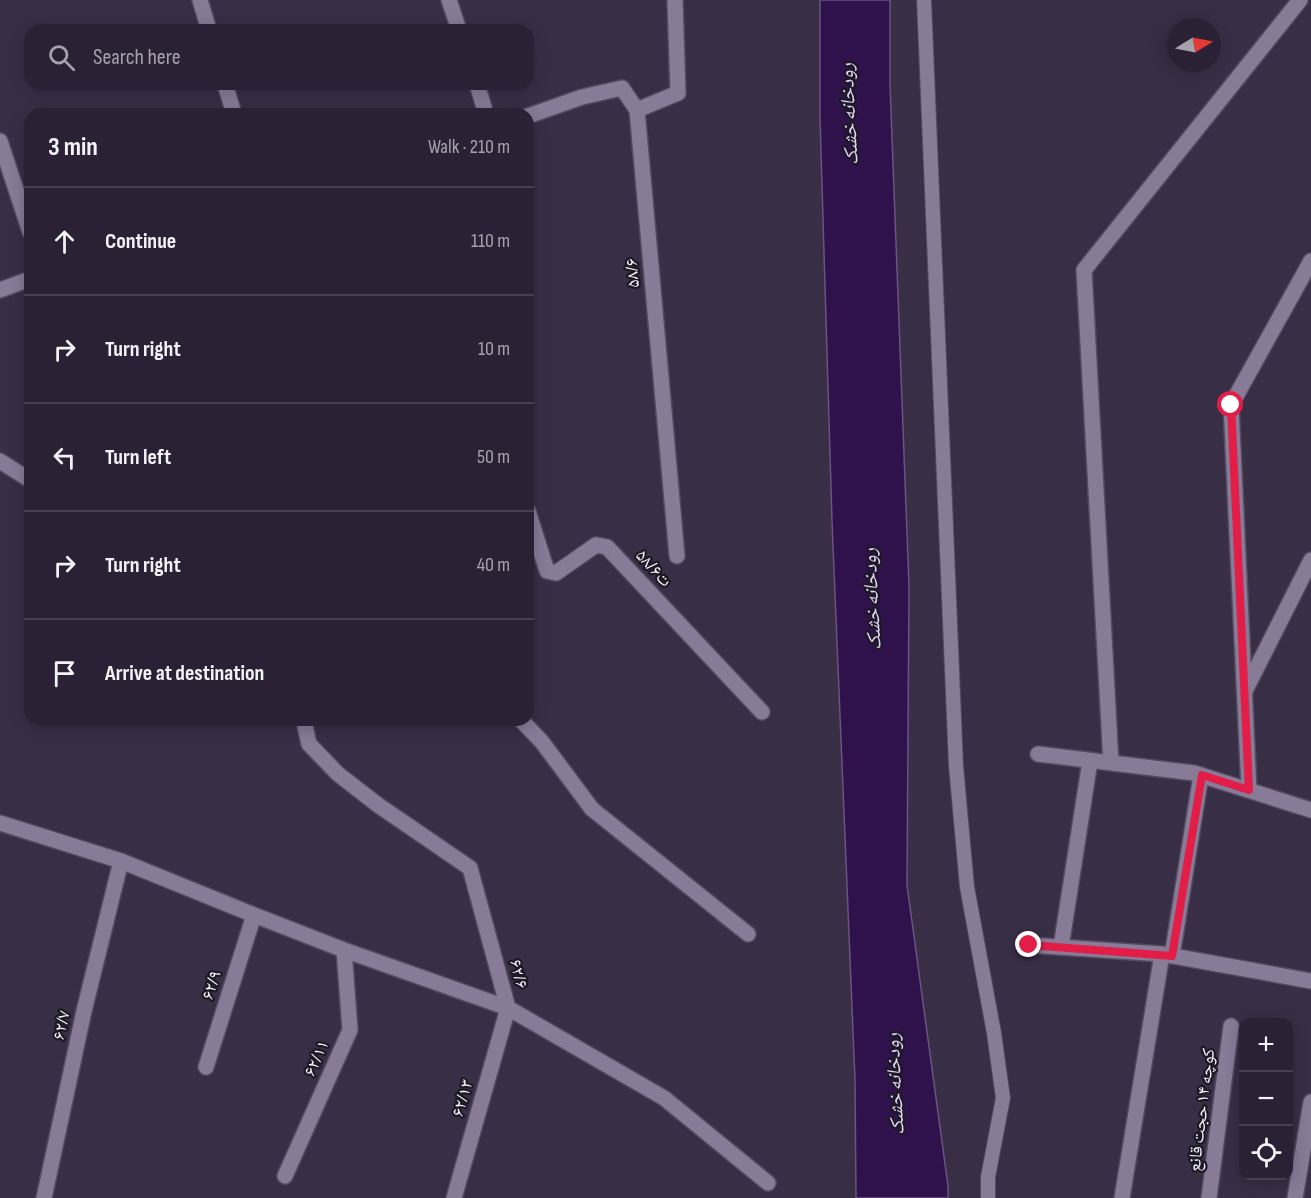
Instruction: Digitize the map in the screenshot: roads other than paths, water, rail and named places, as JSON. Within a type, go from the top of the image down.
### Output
[{"type":"street","points":[[200,0],[207,24]]},
{"type":"street","points":[[449,0],[457,24]]},
{"type":"street","points":[[534,114],[582,97],[622,88],[637,110],[678,93],[675,0]]},
{"type":"street","points":[[1111,763],[1084,270],[1300,0]]},
{"type":"street","points":[[227,90],[232,108]]},
{"type":"street","points":[[479,90],[484,108]]},
{"type":"street","name":"۵۸/۶","points":[[637,110],[677,556]]},
{"type":"street","points":[[0,141],[24,214]]},
{"type":"street","points":[[1249,790],[1231,405],[1311,261]]},
{"type":"street","points":[[0,290],[24,281]]},
{"type":"street","points":[[0,461],[24,476]]},
{"type":"street","name":"۵۸/۶ت","points":[[534,530],[547,571],[556,573],[596,545],[607,547],[762,712]]},
{"type":"street","points":[[1244,692],[1311,560]]},
{"type":"street","name":"۶۲/۶","points":[[305,726],[309,744],[338,774],[378,805],[470,868],[508,1008],[664,1098],[768,1184]]},
{"type":"street","points":[[527,726],[542,742],[592,810],[748,934]]},
{"type":"street","points":[[1038,754],[1194,773],[1311,810]]},
{"type":"street","points":[[1061,947],[1090,760]]},
{"type":"street","points":[[1122,1198],[1202,775]]},
{"type":"street","points":[[0,823],[121,861],[344,950],[508,1008]]},
{"type":"street","name":"۶۲/۷","points":[[44,1198],[84,1011],[121,861]]},
{"type":"street","name":"۶۲/۹","points":[[206,1067],[254,915]]},
{"type":"street","points":[[1029,945],[1167,955],[1311,981]]},
{"type":"street","name":"۶۲/۱۱","points":[[285,1176],[350,1030],[344,950]]},
{"type":"street","name":"۶۲/۱۳","points":[[454,1198],[508,1008]]},
{"type":"street","name":"کوچه ۱۴ حجت قانع","points":[[1209,1198],[1231,1026]]},
{"type":"street","points":[[1295,1198],[1311,1102]]},
{"type":"lane","points":[[924,0],[956,766],[967,887],[1003,1098],[988,1177],[988,1198]]},
{"type":"water","name":"رودخانه خشک","points":[[820,0],[890,0],[890,85],[909,586],[907,885],[948,1198],[856,1198],[855,1080],[832,521],[820,118]]}]
